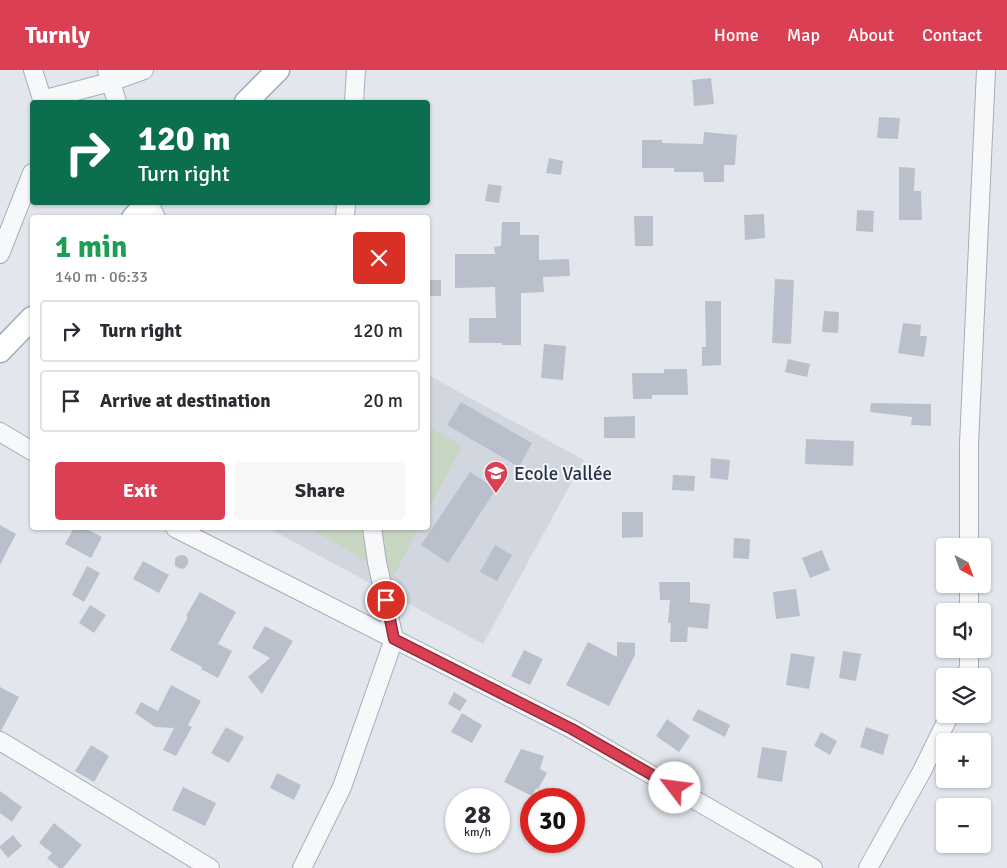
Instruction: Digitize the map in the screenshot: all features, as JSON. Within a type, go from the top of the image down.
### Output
[{"type":"main road","points":[[248,100],[278,70]]},
{"type":"main road","points":[[136,215],[145,205]]},
{"type":"main road","points":[[0,351],[30,320]]},
{"type":"street","points":[[33,70],[43,100]]},
{"type":"street","points":[[46,100],[109,76],[144,70]]},
{"type":"street","points":[[354,100],[356,70]]},
{"type":"street","points":[[969,538],[969,444],[986,70]]},
{"type":"street","points":[[109,76],[116,100]]},
{"type":"street","points":[[0,254],[30,178]]},
{"type":"street","points":[[0,432],[30,450]]},
{"type":"street","points":[[179,530],[572,729],[813,868]]},
{"type":"street","points":[[302,868],[342,787],[394,639],[377,562],[372,530]]},
{"type":"street","points":[[868,868],[922,771],[946,723]]},
{"type":"street","points":[[0,741],[210,868]]},
{"type":"shaded area","name":"Ecole Vallée","points":[[430,376],[584,460],[483,644],[272,530],[430,530]]},
{"type":"green space","points":[[430,426],[462,446],[430,507]]},
{"type":"green space","points":[[313,530],[418,530],[393,577]]},
{"type":"building","points":[[711,78],[714,104],[694,106],[692,80]]},
{"type":"building","points":[[879,117],[900,118],[898,139],[877,138]]},
{"type":"building","points":[[704,132],[737,135],[735,165],[724,165],[724,182],[704,182],[703,172],[674,172],[674,168],[642,168],[642,140],[662,140],[662,143],[703,144]]},
{"type":"building","points":[[549,158],[563,161],[561,175],[546,173]]},
{"type":"building","points":[[899,167],[915,168],[914,191],[921,191],[922,220],[899,220]]},
{"type":"building","points":[[488,184],[502,186],[499,203],[485,201]]},
{"type":"building","points":[[857,210],[874,211],[873,232],[856,231]]},
{"type":"building","points":[[764,214],[765,238],[745,240],[744,215]]},
{"type":"building","points":[[634,216],[653,216],[653,246],[635,246]]},
{"type":"building","points":[[502,222],[520,222],[520,235],[539,235],[539,260],[569,259],[570,276],[543,277],[544,292],[521,293],[521,345],[469,343],[469,318],[496,318],[495,287],[455,288],[455,254],[495,254],[494,247],[501,246]]},
{"type":"building","points":[[775,279],[794,280],[791,344],[772,343]]},
{"type":"building","points":[[430,280],[441,280],[441,296],[430,296]]},
{"type":"building","points":[[705,301],[721,301],[721,365],[702,366],[702,347],[706,347]]},
{"type":"building","points":[[824,311],[839,312],[838,333],[822,332]]},
{"type":"building","points":[[903,323],[921,325],[920,336],[927,336],[924,357],[898,353]]},
{"type":"building","points":[[544,344],[566,346],[563,380],[541,378]]},
{"type":"building","points":[[788,359],[810,364],[807,377],[785,372]]},
{"type":"building","points":[[664,369],[687,369],[688,395],[652,395],[652,399],[633,399],[632,373],[664,373]]},
{"type":"building","points":[[461,402],[532,443],[519,467],[447,425]]},
{"type":"building","points":[[871,403],[931,404],[931,426],[911,425],[912,417],[870,412]]},
{"type":"building","points":[[635,416],[635,438],[604,438],[604,417]]},
{"type":"building","points":[[806,439],[854,441],[853,466],[805,464]]},
{"type":"building","points":[[711,458],[730,460],[728,480],[710,478]]},
{"type":"building","points":[[470,472],[496,489],[448,563],[421,545]]},
{"type":"building","points":[[673,475],[695,476],[694,491],[672,490]]},
{"type":"building","points":[[622,512],[643,512],[643,537],[622,538]]},
{"type":"building","points":[[0,525],[16,534],[0,565]]},
{"type":"building","points":[[73,530],[89,530],[102,537],[91,558],[65,544]]},
{"type":"building","points":[[734,538],[750,539],[749,559],[733,558]]},
{"type":"building","points":[[495,545],[512,555],[497,581],[480,572]]},
{"type":"building","points":[[822,550],[830,570],[810,578],[802,558]]},
{"type":"building","points":[[182,555],[186,556],[188,564],[185,568],[181,569],[175,566],[175,559]]},
{"type":"building","points":[[143,561],[169,575],[159,593],[133,579]]},
{"type":"building","points":[[87,566],[100,573],[84,602],[72,595]]},
{"type":"building","points":[[659,582],[690,582],[690,602],[710,604],[708,629],[688,627],[687,642],[670,642],[671,623],[668,623],[670,600],[660,600]]},
{"type":"building","points":[[796,589],[800,616],[776,619],[773,592]]},
{"type":"building","points":[[200,592],[236,612],[218,644],[232,651],[218,678],[170,650]]},
{"type":"building","points":[[90,605],[106,615],[94,633],[79,623]]},
{"type":"building","points":[[265,626],[293,641],[262,694],[248,677],[270,658],[252,648]]},
{"type":"building","points":[[588,642],[617,657],[617,642],[635,643],[635,655],[609,706],[566,685]]},
{"type":"building","points":[[524,650],[543,659],[530,685],[511,676]]},
{"type":"building","points":[[843,651],[861,654],[856,681],[839,678]]},
{"type":"building","points":[[791,653],[815,657],[809,689],[786,685]]},
{"type":"building","points":[[171,685],[201,701],[188,725],[192,727],[176,756],[163,750],[174,728],[155,727],[135,713],[141,702],[158,711]]},
{"type":"building","points":[[0,687],[19,697],[1,731],[0,730]]},
{"type":"building","points":[[454,692],[467,700],[460,711],[448,704]]},
{"type":"building","points":[[698,709],[730,725],[725,737],[692,720]]},
{"type":"building","points":[[462,713],[482,725],[472,743],[451,732]]},
{"type":"building","points":[[667,719],[690,736],[679,752],[656,736]]},
{"type":"building","points":[[226,727],[244,737],[229,763],[211,753]]},
{"type":"building","points":[[866,727],[889,735],[883,755],[860,747]]},
{"type":"building","points":[[821,732],[837,741],[830,755],[814,746]]},
{"type":"building","points":[[91,745],[109,756],[94,782],[75,771]]},
{"type":"building","points":[[762,747],[787,751],[782,782],[757,778]]},
{"type":"building","points":[[521,749],[544,756],[540,769],[547,773],[539,788],[520,788],[520,790],[504,782]]},
{"type":"building","points":[[277,773],[301,785],[294,800],[270,788]]},
{"type":"building","points":[[183,787],[216,803],[205,826],[172,810]]},
{"type":"building","points":[[0,791],[22,807],[12,822],[0,813]]},
{"type":"building","points":[[54,823],[82,845],[63,868],[59,868],[47,858],[52,853],[39,843]]},
{"type":"building","points":[[13,835],[22,846],[8,858],[0,846]]},
{"type":"place","name":"Ecole Vallée","points":[[496,494]]},
{"type":"route","points":[[386,600],[394,639],[572,729],[675,788]]}]
